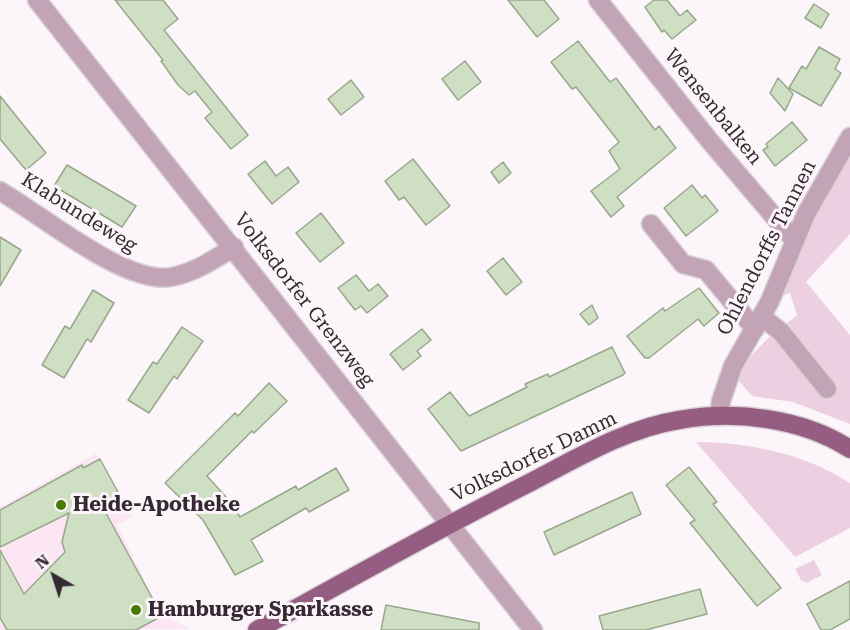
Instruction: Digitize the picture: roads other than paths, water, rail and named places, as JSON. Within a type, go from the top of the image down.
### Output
[{"type":"main road","name":"Volksdorfer Damm","points":[[258,630],[449,523],[572,461],[638,432],[678,420],[719,416],[803,427],[850,449]]},
{"type":"street","name":"Volksdorfer Grenzweg","points":[[37,0],[234,247],[533,630]]},
{"type":"street","name":"Wensenbalken","points":[[598,0],[709,140],[794,240]]},
{"type":"street","name":"Ohlendorffs Tannen","points":[[719,416],[733,366],[759,323],[794,240],[847,148]]},
{"type":"street","name":"Klabundeweg","points":[[0,190],[116,264],[141,276],[171,277],[202,266],[234,247]]},
{"type":"street","points":[[651,224],[683,264],[706,270],[759,323],[781,332],[827,389]]},
{"type":"place","name":"Heide-Apotheke","points":[[61,505]]},
{"type":"place","name":"Hamburger Sparkasse","points":[[136,610]]}]
